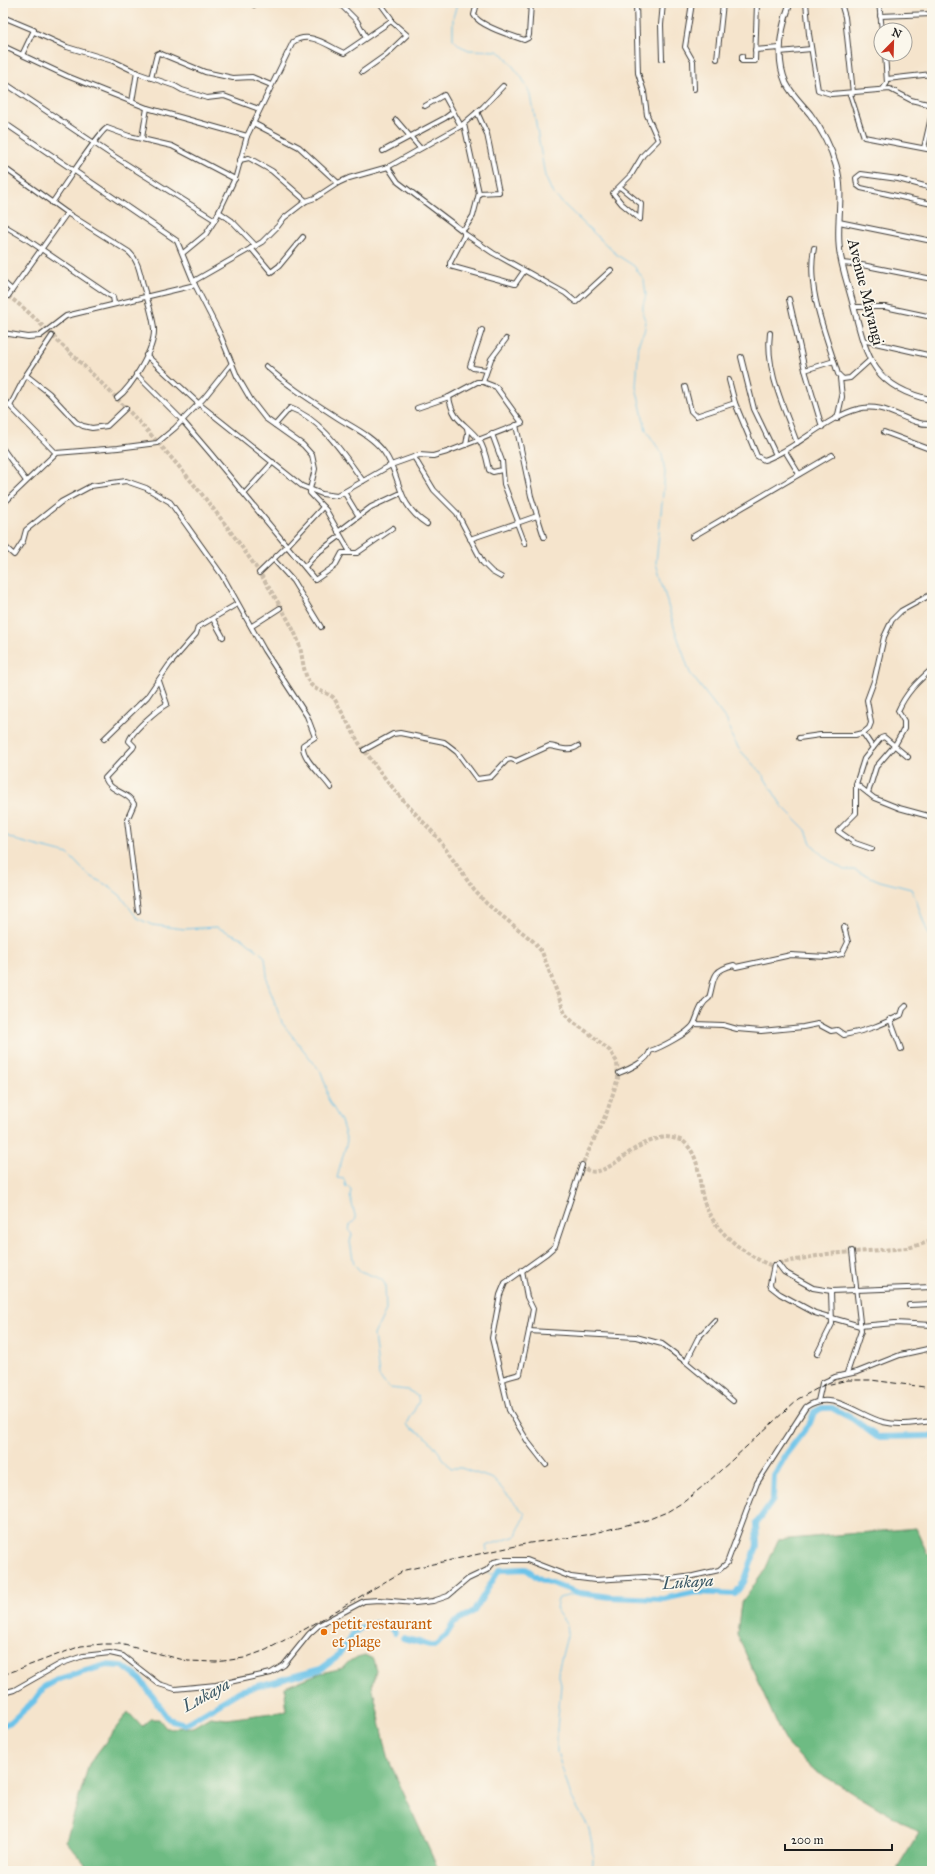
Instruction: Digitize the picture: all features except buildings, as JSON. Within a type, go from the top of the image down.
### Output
[{"type":"street","points":[[339,3],[358,21],[366,37]]},
{"type":"street","points":[[362,72],[386,55],[407,35],[391,21],[391,18],[380,3]]},
{"type":"street","points":[[477,3],[474,15],[478,20],[524,40],[528,38],[529,35],[531,3]]},
{"type":"street","points":[[620,187],[641,204],[640,218],[614,196],[613,193],[631,175],[643,155],[658,140],[647,115],[644,92],[638,73],[636,3]]},
{"type":"street","points":[[662,59],[660,25],[663,3]]},
{"type":"street","points":[[692,3],[685,47],[693,62],[694,89]]},
{"type":"street","points":[[717,59],[723,3]]},
{"type":"street","points":[[742,56],[742,61],[754,62],[756,50],[757,3]]},
{"type":"street","name":"Avenue Mayangi","points":[[790,3],[783,29],[780,61],[786,83],[822,132],[833,154],[841,188],[839,245],[842,263],[862,340],[870,360],[880,374],[895,387],[909,394],[932,400]]},
{"type":"street","points":[[806,3],[811,49],[818,90],[831,94],[851,94],[883,89],[893,90],[911,100],[932,105]]},
{"type":"street","points":[[841,3],[845,17],[851,94],[864,137],[932,150]]},
{"type":"street","points":[[879,3],[881,22]]},
{"type":"street","points":[[880,16],[932,14]]},
{"type":"street","points":[[3,17],[34,29],[34,32],[67,47],[113,61],[151,78],[204,97],[211,98],[224,96],[259,109]]},
{"type":"street","points":[[183,253],[206,234],[215,220],[235,179],[247,136],[290,46],[299,38],[313,39],[344,53],[391,21]]},
{"type":"street","points":[[22,55],[34,32]]},
{"type":"street","points":[[3,46],[67,76],[147,108],[247,136]]},
{"type":"street","points":[[756,50],[811,49]]},
{"type":"street","points":[[151,78],[157,54],[159,53],[205,72],[233,78],[252,77],[271,85]]},
{"type":"street","points":[[883,89],[886,86],[887,79],[886,62]]},
{"type":"street","points":[[132,102],[137,72]]},
{"type":"street","points":[[887,79],[932,74]]},
{"type":"street","points":[[3,82],[215,220]]},
{"type":"street","points":[[3,333],[28,338],[40,336],[66,316],[147,297],[194,283],[256,246],[278,226],[284,218],[306,201],[315,198],[338,183],[388,167],[462,125],[503,86]]},
{"type":"street","points":[[425,106],[444,95],[462,125],[479,193],[472,218],[466,228],[462,229]]},
{"type":"street","points":[[142,138],[147,108]]},
{"type":"street","points":[[383,151],[453,112]]},
{"type":"street","points":[[477,112],[487,134],[499,192],[479,193]]},
{"type":"street","points":[[924,148],[932,113]]},
{"type":"street","points":[[396,120],[420,148]]},
{"type":"street","points":[[3,122],[74,172],[171,235],[177,241],[194,283],[251,400],[258,411],[274,425],[303,445],[312,455],[315,469],[310,489],[313,496],[323,507],[350,552]]},
{"type":"street","points":[[253,123],[299,148],[338,183]]},
{"type":"street","points":[[52,203],[94,142],[107,128],[128,136],[142,138],[180,150],[235,179]]},
{"type":"street","points":[[240,160],[243,158],[249,158],[264,166],[306,201]]},
{"type":"street","points":[[3,167],[52,203],[132,254],[136,261],[147,297],[154,329],[152,343],[136,374],[127,388],[117,398]]},
{"type":"street","points":[[388,167],[398,182],[462,229],[465,234],[524,271],[565,293],[576,302],[611,270]]},
{"type":"street","points":[[932,188],[893,179],[861,174],[856,178],[857,185],[861,188],[932,204]]},
{"type":"street","points":[[219,212],[232,221],[256,246]]},
{"type":"street","points":[[8,296],[67,213]]},
{"type":"street","points":[[839,222],[932,241]]},
{"type":"street","points":[[3,225],[112,297],[114,304]]},
{"type":"street","points":[[465,234],[450,263],[450,266],[515,284],[524,271]]},
{"type":"street","points":[[251,248],[271,272],[279,266],[303,237]]},
{"type":"street","points":[[814,248],[811,266],[812,280],[840,378],[842,397],[837,419]]},
{"type":"street","points":[[842,263],[862,265],[932,280]]},
{"type":"street","points":[[3,282],[12,290]]},
{"type":"street","points":[[789,299],[804,370],[822,427]]},
{"type":"street","points":[[854,307],[885,307],[932,317]]},
{"type":"street","points":[[482,330],[470,366],[473,368],[486,370]]},
{"type":"street","points":[[770,333],[769,350],[775,379],[797,443]]},
{"type":"street","points":[[10,406],[26,376],[52,336]]},
{"type":"street","points":[[483,382],[491,359],[506,339]]},
{"type":"street","points":[[862,340],[932,356]]},
{"type":"street","points":[[146,355],[198,403],[302,486],[333,496],[344,492],[391,465],[422,454],[438,455],[522,423],[494,385],[483,382],[477,382],[463,388],[449,397],[417,408]]},
{"type":"street","points":[[741,357],[754,409],[776,455]]},
{"type":"street","points":[[840,378],[846,380],[850,378],[870,360]]},
{"type":"street","points":[[804,370],[834,361]]},
{"type":"street","points":[[3,503],[56,453],[157,443],[168,435],[198,403],[232,363]]},
{"type":"street","points":[[266,366],[296,391],[371,438],[384,453],[391,465],[401,493],[412,513],[427,524]]},
{"type":"street","points":[[136,374],[182,420],[245,493],[314,579],[317,580],[335,566],[342,553],[357,553],[393,528]]},
{"type":"street","points":[[26,376],[49,393],[76,422],[83,426],[92,428],[107,426],[126,408]]},
{"type":"street","points":[[729,380],[735,403],[757,456],[766,460],[822,427],[858,409],[882,409],[921,423],[932,424]]},
{"type":"street","points":[[685,387],[691,411],[696,416],[735,403]]},
{"type":"street","points":[[449,397],[452,412],[479,440],[484,449],[489,470],[493,472],[502,470]]},
{"type":"street","points":[[3,399],[56,453]]},
{"type":"street","points":[[274,425],[290,408],[302,414],[333,442],[362,481]]},
{"type":"street","points":[[516,425],[529,489],[544,537]]},
{"type":"street","points":[[466,445],[468,433],[467,427]]},
{"type":"street","points":[[884,432],[932,450]]},
{"type":"street","points":[[492,434],[502,461],[504,484],[518,519],[517,523],[525,544]]},
{"type":"street","points":[[3,449],[26,481]]},
{"type":"street","points":[[785,450],[799,474]]},
{"type":"street","points":[[692,537],[832,455]]},
{"type":"street","points":[[414,457],[434,490],[457,513],[483,563],[492,572],[501,577]]},
{"type":"street","points":[[245,493],[273,462]]},
{"type":"street","points":[[3,545],[14,555],[23,541],[26,530],[61,502],[91,486],[126,481],[146,488],[170,502],[219,570],[237,604],[252,626],[264,650],[308,718],[316,737],[304,745],[303,748],[312,765],[331,788]]},
{"type":"street","points":[[344,492],[358,515]]},
{"type":"street","points":[[305,567],[316,554],[358,515],[401,493]]},
{"type":"street","points":[[259,573],[274,560],[323,507]]},
{"type":"street","points":[[3,516],[5,520],[3,525]]},
{"type":"street","points":[[470,539],[537,516]]},
{"type":"street","points":[[274,560],[293,581],[321,627]]},
{"type":"street","points":[[799,738],[820,735],[848,736],[863,733],[870,725],[867,700],[874,681],[883,640],[891,622],[903,610],[932,594]]},
{"type":"street","points":[[104,739],[147,697],[169,665],[196,634],[198,627],[237,604]]},
{"type":"street","points":[[252,626],[280,608]]},
{"type":"street","points":[[213,619],[223,637]]},
{"type":"street","points":[[868,793],[876,767],[895,745],[904,730],[904,721],[898,711],[905,696],[915,684],[932,669]]},
{"type":"street","points":[[138,911],[127,820],[134,804],[130,797],[112,788],[105,778],[133,748],[134,746],[129,741],[131,736],[148,721],[154,712],[167,704],[159,681]]},
{"type":"street","points":[[364,750],[393,734],[400,732],[443,741],[457,752],[477,779],[491,777],[508,760],[512,759],[516,761],[549,746],[561,750],[572,749],[578,746]]},
{"type":"street","points":[[863,733],[872,748]]},
{"type":"street","points":[[872,849],[855,843],[838,831],[856,814],[856,784],[864,759],[883,737],[895,745],[908,757]]},
{"type":"street","points":[[856,784],[874,798],[899,808],[932,817]]},
{"type":"street","points":[[619,1073],[634,1067],[649,1054],[650,1051],[669,1041],[677,1039],[694,1024],[698,1010],[704,1001],[709,998],[714,975],[718,971],[734,965],[736,966],[791,955],[827,957],[842,954],[848,942],[844,927]]},
{"type":"street","points":[[694,1024],[724,1025],[737,1029],[762,1030],[803,1028],[818,1024],[830,1030],[836,1030],[844,1035],[868,1030],[901,1015],[906,1006]]},
{"type":"street","points":[[890,1020],[901,1049]]},
{"type":"street","points":[[546,1465],[528,1442],[511,1414],[505,1398],[492,1338],[500,1294],[506,1282],[548,1253],[555,1246],[582,1165]]},
{"type":"street","points":[[848,1374],[860,1333],[852,1251]]},
{"type":"street","points":[[932,1287],[831,1291],[814,1288],[784,1272],[776,1265],[770,1284],[771,1287],[801,1306],[833,1319],[860,1326],[895,1324],[932,1325]]},
{"type":"street","points":[[502,1379],[520,1374],[529,1331],[532,1309],[527,1297],[522,1270]]},
{"type":"street","points":[[817,1354],[832,1326],[831,1291]]},
{"type":"street","points":[[909,1305],[932,1304]]},
{"type":"street","points":[[686,1362],[698,1338],[715,1320]]},
{"type":"street","points":[[529,1331],[636,1337],[662,1344],[733,1401]]},
{"type":"street","points":[[818,1400],[822,1383],[900,1355],[931,1348],[932,1355]]},
{"type":"street","points":[[3,1693],[14,1690],[60,1664],[83,1656],[110,1653],[119,1655],[130,1661],[162,1686],[179,1690],[216,1685],[271,1673],[284,1664],[309,1634],[319,1625],[364,1602],[379,1600],[415,1602],[433,1601],[448,1596],[468,1580],[487,1570],[494,1562],[503,1560],[527,1560],[571,1577],[595,1580],[645,1577],[670,1579],[720,1570],[727,1564],[756,1483],[802,1410],[810,1404],[818,1400],[833,1400],[865,1416],[883,1422],[905,1424],[932,1421]]},
{"type":"green space","points":[[916,1528],[927,1553],[932,1558],[932,1871],[902,1871],[897,1868],[919,1832],[809,1767],[784,1740],[737,1634],[741,1603],[765,1570],[778,1540]]},
{"type":"green space","points":[[365,1655],[373,1659],[376,1670],[372,1685],[389,1761],[439,1871],[91,1871],[66,1841],[89,1764],[128,1712],[142,1727],[151,1719],[159,1719],[166,1728],[193,1727],[210,1717],[227,1719],[286,1711],[285,1687],[317,1674],[343,1668],[352,1659]]},
{"type":"waterway","points":[[457,3],[453,18],[453,39],[460,46],[469,50],[497,51],[504,55],[522,78],[531,95],[545,176],[553,194],[617,255],[634,266],[644,280],[646,295],[643,305],[643,315],[646,322],[644,332],[639,342],[636,387],[646,430],[662,454],[665,473],[656,563],[675,630],[690,673],[727,721],[732,737],[739,749],[762,774],[782,806],[806,830],[811,843],[824,857],[844,870],[854,870],[880,881],[911,889],[932,940]]},
{"type":"waterway","points":[[3,834],[18,841],[68,854],[87,874],[108,886],[121,896],[137,918],[152,925],[184,929],[216,927],[244,939],[265,957],[268,984],[282,1023],[321,1072],[326,1086],[328,1099],[341,1121],[347,1141],[337,1178],[344,1179],[346,1187],[349,1187],[351,1191],[350,1196],[356,1219],[350,1225],[349,1231],[352,1234],[350,1242],[354,1264],[360,1271],[381,1279],[385,1284],[386,1310],[374,1335],[379,1376],[390,1388],[407,1390],[417,1395],[419,1401],[407,1424],[410,1428],[427,1438],[451,1468],[461,1468],[493,1479],[525,1514],[516,1536],[486,1546],[487,1551]]},
{"type":"waterway","name":"Lukaya","points":[[403,1638],[434,1646],[445,1637],[453,1624],[474,1611],[499,1570],[526,1569],[540,1579],[579,1593],[610,1597],[663,1599],[696,1592],[735,1594],[744,1582],[757,1546],[756,1524],[773,1500],[774,1476],[787,1453],[810,1423],[814,1412],[822,1408],[832,1408],[853,1419],[877,1437],[932,1436]]},
{"type":"waterway","points":[[488,1572],[495,1577]]},
{"type":"waterway","points":[[579,1593],[559,1598],[557,1601],[556,1610],[567,1625],[568,1632],[558,1671],[561,1685],[557,1729],[557,1752],[572,1799],[588,1826],[592,1844],[593,1862],[591,1871]]},
{"type":"waterway","name":"Lukaya","points":[[3,1725],[11,1722],[34,1701],[44,1687],[59,1679],[106,1665],[123,1666],[140,1679],[169,1719],[185,1724],[240,1691],[321,1669],[336,1658],[353,1634],[362,1627],[376,1623],[389,1626],[395,1633]]},
{"type":"tunnel","points":[[3,293],[35,318],[92,373],[145,428],[195,486],[241,546],[281,608],[297,638],[305,672],[311,685],[317,690],[334,698],[359,743],[380,772],[403,800],[438,838],[474,890],[487,904],[533,941],[542,952],[565,1014],[574,1023],[610,1051],[617,1062],[618,1078],[607,1112],[582,1165],[587,1170],[593,1172],[608,1167],[652,1140],[665,1137],[683,1141],[693,1153],[699,1173],[705,1206],[711,1217],[727,1237],[737,1246],[770,1265],[827,1254],[908,1248],[932,1241]]},
{"type":"railway","points":[[3,1675],[81,1646],[103,1644],[120,1644],[188,1661],[216,1662],[244,1658],[266,1650],[307,1628],[405,1570],[530,1543],[586,1535],[647,1520],[667,1512],[685,1501],[708,1482],[798,1399],[822,1386],[848,1380],[871,1380],[932,1388]]},
{"type":"place","name":"petit restaurant et plage","points":[[324,1632]]}]
